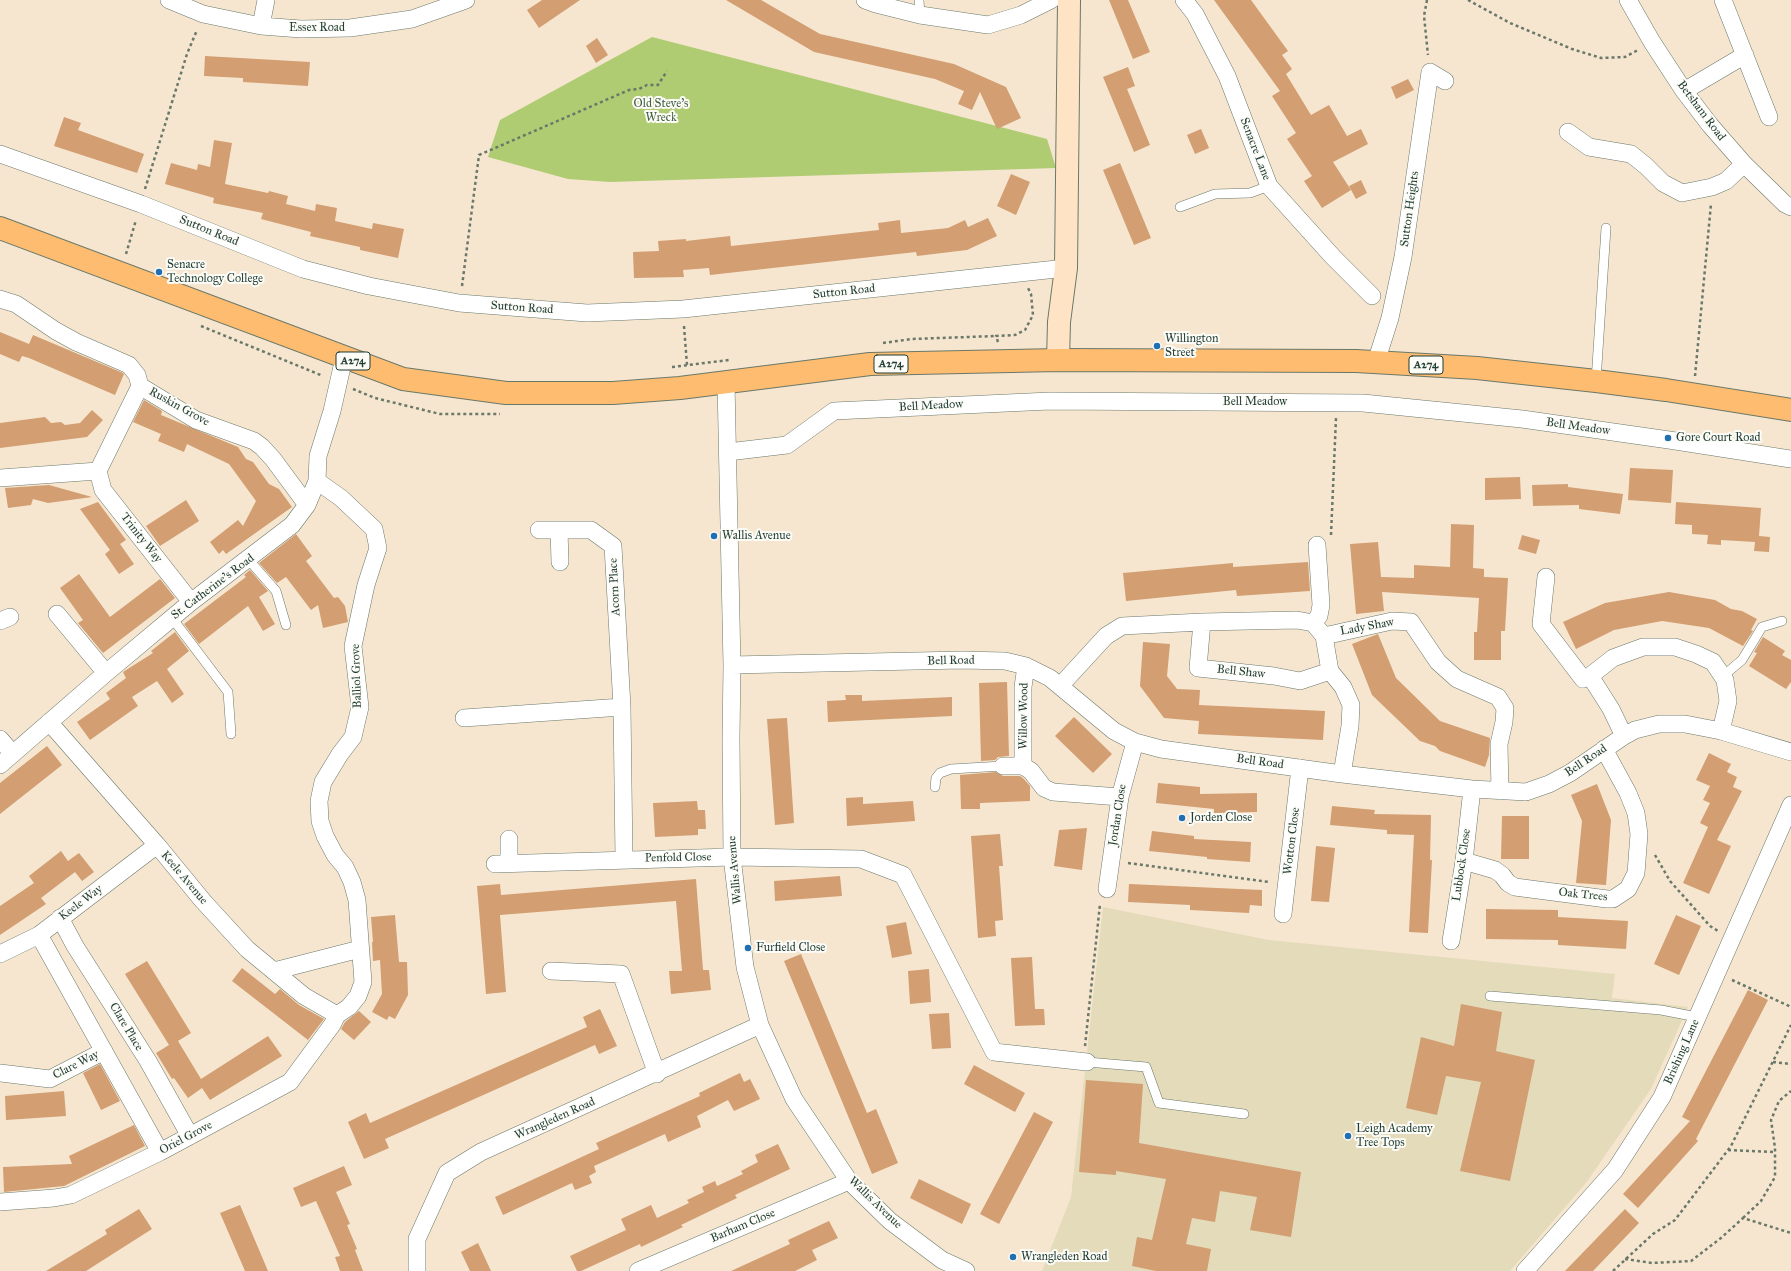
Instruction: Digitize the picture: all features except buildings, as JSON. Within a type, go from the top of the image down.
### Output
[{"type":"main road","name":"A274","points":[[0,228],[122,272],[344,358],[403,379],[506,393],[612,392],[680,388],[870,364],[1058,360],[1376,362],[1477,368],[1596,381],[1694,394],[1791,410]]},
{"type":"street","name":"Essex Road","points":[[169,0],[203,14],[261,26],[301,29],[350,28],[412,19],[466,0]]},
{"type":"street","points":[[261,26],[266,0]]},
{"type":"street","points":[[865,0],[876,4],[920,8],[988,25],[1021,16],[1051,0]]},
{"type":"street","points":[[1058,360],[1058,322],[1066,268],[1069,0]]},
{"type":"street","name":"Senacre Lane","points":[[1184,0],[1195,14],[1227,76],[1269,186],[1333,257],[1372,296]]},
{"type":"street","name":"Betsham Road","points":[[1628,0],[1652,42],[1684,92],[1744,164],[1791,208]]},
{"type":"street","points":[[1723,0],[1769,117]]},
{"type":"street","points":[[1684,92],[1745,55]]},
{"type":"street","points":[[1430,72],[1445,80]]},
{"type":"street","name":"Sutton Heights","points":[[1376,362],[1390,318],[1403,257],[1430,72]]},
{"type":"street","points":[[1568,132],[1589,147],[1631,154],[1663,183],[1682,193],[1712,187],[1726,180],[1744,164]]},
{"type":"street","name":"Sutton Road","points":[[0,154],[141,204],[303,269],[369,286],[459,303],[587,313],[683,309],[1066,268]]},
{"type":"street","name":"Ruskin Grove","points":[[0,299],[16,304],[51,328],[76,342],[129,365],[137,375],[140,386],[196,420],[254,441],[273,459],[307,505]]},
{"type":"street","name":"St. Catherine's Road","points":[[0,766],[49,722],[190,602],[292,525],[307,505],[317,481],[318,456],[332,411],[344,358]]},
{"type":"street","name":"Wallis Avenue","points":[[726,383],[732,665],[732,857],[745,967],[760,1025],[794,1099],[849,1181],[939,1266],[966,1271]]},
{"type":"street","points":[[0,478],[98,470],[140,386]]},
{"type":"street","name":"Bell Meadow","points":[[728,452],[787,445],[834,411],[1050,401],[1363,403],[1522,419],[1791,457]]},
{"type":"street","name":"Trinity Way","points":[[98,470],[103,490],[190,602]]},
{"type":"street","name":"Balliol Grove","points":[[317,481],[341,498],[374,529],[378,548],[366,585],[353,646],[360,707],[353,737],[340,754],[323,782],[319,801],[320,821],[325,836],[335,855],[345,867],[352,882],[356,900],[363,982],[358,996],[349,1007],[337,1015]]},
{"type":"street","name":"Acorn Place","points":[[539,530],[591,530],[613,546],[622,707],[624,859]]},
{"type":"street","points":[[559,530],[560,562]]},
{"type":"street","points":[[1317,545],[1321,605],[1318,629],[1330,671],[1343,687],[1351,705],[1350,726],[1342,774]]},
{"type":"street","points":[[1546,577],[1541,624],[1583,679],[1590,676],[1613,658],[1643,647],[1675,647],[1696,654],[1713,662],[1725,680],[1728,701],[1721,731]]},
{"type":"street","points":[[57,614],[106,673]]},
{"type":"street","points":[[1060,686],[1106,636],[1122,626],[1202,622],[1296,620],[1318,629]]},
{"type":"street","name":"Lady Shaw","points":[[1318,629],[1392,621],[1411,622],[1438,662],[1457,679],[1498,697],[1505,708],[1504,722],[1499,744],[1500,791]]},
{"type":"street","name":"Bell Shaw","points":[[1202,622],[1198,668],[1274,676],[1300,681],[1330,671]]},
{"type":"street","name":"Bell Road","points":[[732,665],[962,660],[1005,661],[1026,666],[1050,678],[1114,731],[1135,742],[1162,749],[1342,774],[1472,789],[1526,792],[1549,784],[1570,773],[1624,736],[1647,727],[1672,723],[1721,731],[1791,752]]},
{"type":"street","name":"Willow Wood","points":[[1023,766],[1023,687],[1026,666]]},
{"type":"street","points":[[1590,676],[1611,709],[1624,736]]},
{"type":"street","points":[[464,718],[622,707]]},
{"type":"street","name":"Keele Avenue","points":[[49,722],[246,949],[304,996],[337,1015]]},
{"type":"street","points":[[0,739],[13,754]]},
{"type":"street","name":"Jordan Close","points":[[1107,889],[1120,797],[1135,742]]},
{"type":"street","name":"Oak Trees","points":[[1464,861],[1495,870],[1502,875],[1508,883],[1515,887],[1613,898],[1628,889],[1636,873],[1639,838],[1636,813],[1628,793],[1604,749]]},
{"type":"street","name":"Willow Wood","points":[[1003,766],[1023,766],[1031,771],[1044,788],[1053,792],[1120,797]]},
{"type":"street","name":"Wotton Close","points":[[1283,914],[1300,768]]},
{"type":"street","name":"Lubbock Close","points":[[1451,941],[1464,861],[1472,789]]},
{"type":"street","name":"Brishing Lane","points":[[1525,1271],[1615,1170],[1662,1096],[1791,805]]},
{"type":"street","name":"Penfold Close","points":[[509,839],[502,863],[732,857]]},
{"type":"street","name":"Keele Way","points":[[0,954],[40,935],[60,918],[157,845]]},
{"type":"street","points":[[732,857],[861,859],[903,874],[994,1052],[1082,1062]]},
{"type":"street","name":"Clare Place","points":[[60,918],[75,946],[148,1061],[190,1136]]},
{"type":"street","points":[[40,935],[160,1152]]},
{"type":"street","points":[[274,971],[360,950]]},
{"type":"street","points":[[551,971],[621,974],[657,1074]]},
{"type":"street","name":"Oriel Grove","points":[[0,1202],[54,1198],[71,1195],[160,1152],[290,1082],[332,1025],[337,1015]]},
{"type":"street","name":"Wrangleden Road","points":[[417,1271],[417,1239],[446,1174],[482,1152],[657,1074],[760,1025]]},
{"type":"street","name":"Clare Way","points":[[0,1073],[50,1079],[104,1051]]},
{"type":"street","name":"Barham Close","points":[[638,1271],[849,1181]]},
{"type":"lane","points":[[1180,207],[1216,194],[1250,193],[1269,186]]},
{"type":"lane","points":[[1596,381],[1606,228]]},
{"type":"lane","points":[[248,559],[276,591],[286,625]]},
{"type":"lane","points":[[172,618],[228,692],[231,734]]},
{"type":"lane","points":[[1723,676],[1742,660],[1762,627],[1782,621]]},
{"type":"lane","points":[[935,787],[936,778],[940,773],[951,769],[1003,766]]},
{"type":"lane","points":[[1490,996],[1662,1010],[1698,1017]]},
{"type":"lane","points":[[1082,1062],[1146,1067],[1159,1103],[1244,1114]]},
{"type":"path","points":[[1427,0],[1424,16],[1430,72]]},
{"type":"path","points":[[1468,0],[1510,23],[1572,49],[1601,58],[1625,57],[1652,42]]},
{"type":"path","points":[[122,272],[141,204],[187,54],[203,14]]},
{"type":"path","points":[[459,303],[479,155],[629,90],[639,89],[647,85],[658,85],[667,71]]},
{"type":"path","points":[[1694,394],[1712,187]]},
{"type":"path","points":[[1002,361],[996,336],[1015,335],[1025,330],[1033,315],[1031,294],[1020,273]]},
{"type":"path","points":[[680,388],[687,365],[683,309]]},
{"type":"path","points":[[1317,545],[1331,542],[1336,403]]},
{"type":"path","points":[[1639,838],[1647,841],[1670,881],[1710,926],[1732,940]]},
{"type":"path","points":[[1111,861],[1286,884]]},
{"type":"path","points":[[1082,1062],[1100,903],[1107,889]]},
{"type":"path","points":[[1717,973],[1791,1007]]},
{"type":"path","points":[[1613,1271],[1624,1259],[1653,1234],[1676,1220],[1728,1150],[1791,1025]]},
{"type":"path","points":[[1772,1062],[1791,1064]]},
{"type":"path","points":[[1624,1259],[1652,1263],[1691,1261],[1721,1238],[1761,1201],[1775,1178],[1775,1152],[1771,1120],[1779,1101],[1791,1091]]},
{"type":"path","points":[[1728,1150],[1775,1152]]},
{"type":"path","points":[[1743,1218],[1791,1233]]},
{"type":"shaded area","name":"Leigh Academy Tree Tops","points":[[1103,907],[1269,940],[1615,974],[1612,998],[1688,1007],[1651,1089],[1586,1183],[1510,1271],[1042,1271],[1071,1197]]},
{"type":"green space","name":"Old Steve's Wreck","points":[[652,37],[1047,139],[1056,168],[610,182],[568,179],[488,157],[500,120]]},
{"type":"place","name":"Senacre Technology College","points":[[159,272]]},
{"type":"place","name":"Willington Street","points":[[1157,346]]},
{"type":"place","name":"Gore Court Road","points":[[1668,438]]},
{"type":"place","name":"Wallis Avenue","points":[[714,536]]},
{"type":"place","name":"Jorden Close","points":[[1182,818]]},
{"type":"place","name":"Furfield Close","points":[[748,948]]},
{"type":"place","name":"Leigh Academy Tree Tops","points":[[1348,1136]]},
{"type":"place","name":"Wrangleden Road","points":[[1013,1257]]}]
